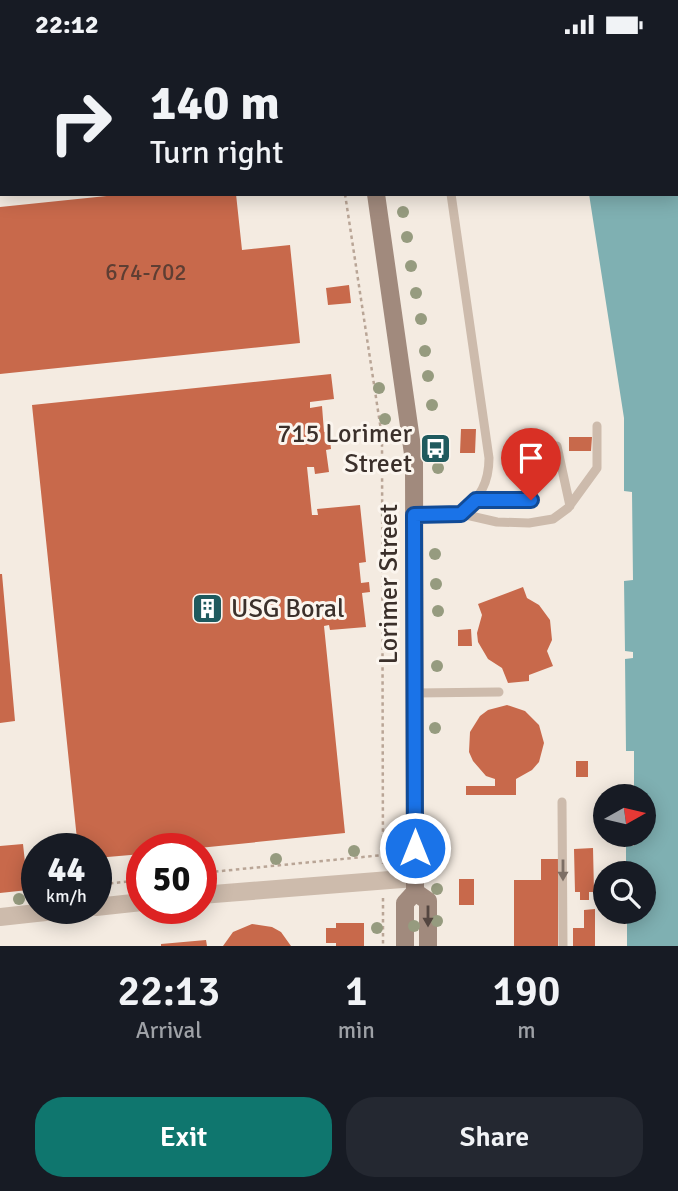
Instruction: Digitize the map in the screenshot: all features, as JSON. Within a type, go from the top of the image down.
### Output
[{"type":"main road","name":"Lorimer Street","points":[[376,196],[414,461],[415,885],[405,903],[405,946]]},
{"type":"main road","name":"Lorimer Street","points":[[415,885],[428,901],[428,946]]},
{"type":"street","points":[[217,894],[383,879],[415,885]]},
{"type":"street","points":[[0,917],[21,915]]},
{"type":"lane","points":[[451,196],[488,445],[487,481],[476,500],[461,514]]},
{"type":"lane","points":[[414,515],[461,514],[497,522],[541,522],[559,516],[570,506],[597,468],[597,426]]},
{"type":"lane","points":[[476,500],[531,500],[521,454],[557,446],[570,506]]},
{"type":"lane","points":[[415,693],[499,692]]},
{"type":"lane","points":[[562,802],[563,946]]},
{"type":"path","points":[[345,196],[383,442],[383,946]]},
{"type":"path","points":[[217,871],[383,855]]},
{"type":"water","points":[[589,196],[678,196],[678,946],[627,946],[627,924],[656,924],[656,861],[626,861],[626,847],[656,847],[656,784],[634,784],[634,751],[626,751],[625,659],[633,658],[633,652],[625,651],[624,581],[633,580],[632,492],[624,491],[624,418]]},
{"type":"building","points":[[107,196],[236,196],[242,250],[290,245],[300,343],[0,374],[0,207]]},
{"type":"building","points":[[349,285],[351,303],[328,305],[326,288]]},
{"type":"building","name":"USG Boral","points":[[331,374],[334,399],[310,402],[310,408],[322,406],[324,432],[329,431],[331,449],[326,450],[329,472],[315,474],[314,467],[307,467],[312,515],[318,515],[317,509],[360,505],[366,562],[359,563],[361,583],[369,582],[370,592],[362,593],[366,627],[330,630],[329,625],[324,626],[345,833],[217,846],[217,833],[126,833],[126,855],[112,857],[112,833],[76,833],[32,405]]},
{"type":"building","points":[[461,429],[476,429],[475,453],[460,453]]},
{"type":"building","points":[[569,437],[592,437],[591,451],[569,451]]},
{"type":"building","points":[[0,574],[15,721],[0,723]]},
{"type":"building","points":[[523,587],[527,598],[539,605],[550,620],[552,640],[547,651],[553,666],[529,675],[529,681],[508,683],[502,668],[488,659],[478,642],[477,633],[482,615],[478,604]]},
{"type":"building","points":[[471,629],[472,646],[458,646],[458,630]]},
{"type":"building","points":[[507,705],[525,711],[539,725],[544,743],[539,762],[532,770],[516,779],[516,795],[466,795],[466,786],[495,786],[495,779],[486,776],[473,761],[469,752],[470,732],[480,716],[488,710]]},
{"type":"building","points":[[576,761],[588,761],[588,777],[576,777]]},
{"type":"building","points":[[21,844],[21,891],[0,893],[0,846]]},
{"type":"building","points":[[593,848],[593,892],[589,892],[589,900],[580,900],[580,892],[575,892],[574,849]]},
{"type":"building","points":[[541,859],[558,859],[558,946],[514,946],[514,880],[541,880]]},
{"type":"building","points":[[459,879],[474,879],[474,905],[459,905]]},
{"type":"building","points":[[593,909],[595,946],[573,946],[573,928],[584,928],[584,910]]},
{"type":"building","points":[[336,923],[364,923],[364,946],[336,946],[336,943],[326,943],[326,928],[336,928]]},
{"type":"building","points":[[252,924],[272,927],[281,932],[291,946],[223,946],[233,932]]},
{"type":"building","points":[[206,940],[207,946],[161,946],[161,944]]},
{"type":"place","name":"715 Lorimer Street","points":[[435,449]]},
{"type":"place","name":"USG Boral","points":[[208,609]]},
{"type":"route","points":[[415,848],[414,515],[461,514],[476,500],[531,500]]}]
